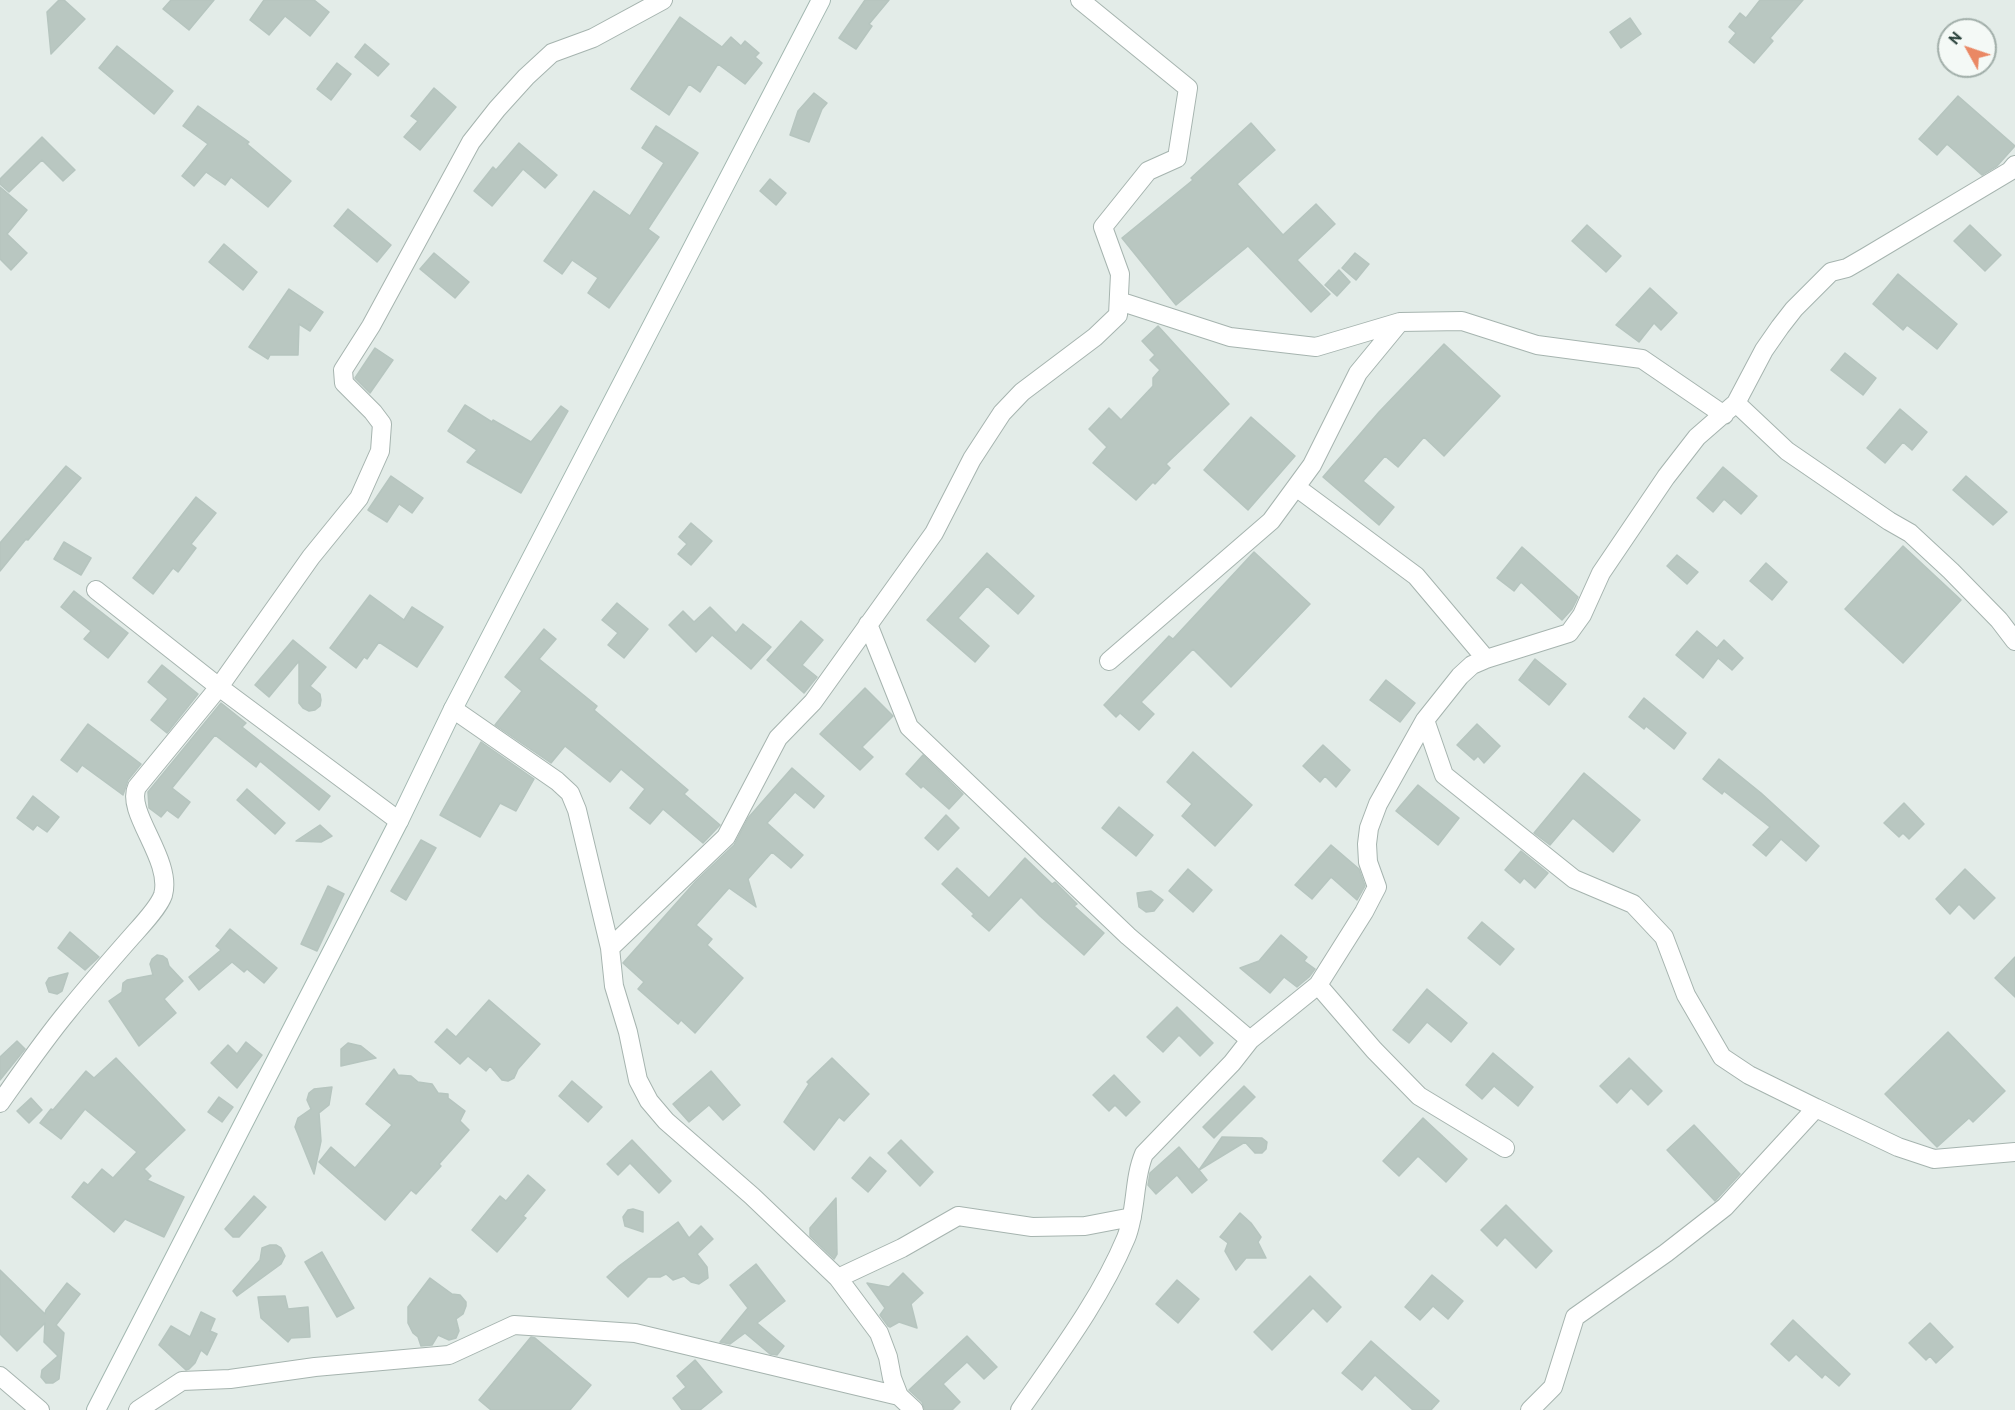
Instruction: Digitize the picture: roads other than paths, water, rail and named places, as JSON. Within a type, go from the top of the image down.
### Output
[{"type":"street","points":[[0,1103],[66,1013],[145,921],[163,896],[165,881],[157,853],[135,805],[134,794],[137,788],[219,687],[311,557],[359,498],[380,451],[382,424],[373,411],[344,383],[343,370],[371,326],[471,142],[526,77],[552,53],[592,38],[663,0]]},
{"type":"street","points":[[101,1409],[399,821],[453,709],[821,0]]},
{"type":"street","points":[[610,948],[726,837],[778,738],[813,702],[934,533],[972,459],[1002,414],[1022,392],[1095,337],[1118,315],[1120,274],[1103,227],[1148,171],[1178,158],[1188,88],[1080,0]]},
{"type":"street","points":[[1020,1410],[1082,1319],[1116,1259],[1132,1217],[1139,1166],[1144,1154],[1232,1063],[1250,1040],[1318,985],[1365,912],[1377,887],[1368,862],[1366,844],[1378,804],[1425,720],[1460,676],[1472,665],[1486,658],[1569,633],[1582,615],[1601,573],[1666,477],[1697,436],[1730,409],[1780,327],[1794,309],[1831,272],[1847,268],[1866,257],[2010,171],[2015,165]]},
{"type":"street","points":[[1119,301],[1230,336],[1316,347],[1400,322],[1462,321],[1537,345],[1642,359],[1730,409],[1787,451],[1910,533],[1951,571],[2015,641]]},
{"type":"street","points":[[1109,661],[1271,521],[1312,465],[1358,374],[1400,322]]},
{"type":"street","points":[[1296,487],[1416,576],[1486,658]]},
{"type":"street","points":[[96,590],[219,687],[399,821]]},
{"type":"street","points":[[868,624],[909,727],[1128,936],[1250,1040]]},
{"type":"street","points":[[453,709],[570,793],[577,810],[610,948],[614,986],[628,1032],[638,1080],[649,1101],[666,1121],[752,1196],[838,1278],[879,1333],[899,1396],[914,1410]]},
{"type":"street","points":[[1425,720],[1444,775],[1574,879],[1633,904],[1664,937],[1686,995],[1722,1057],[1749,1075],[1816,1108],[1898,1147],[1934,1159],[2015,1152]]},
{"type":"street","points":[[1318,985],[1374,1050],[1419,1096],[1505,1148]]},
{"type":"street","points":[[1530,1410],[1553,1387],[1575,1317],[1666,1253],[1725,1207],[1816,1108]]},
{"type":"street","points":[[838,1278],[902,1248],[958,1216],[1032,1227],[1085,1226],[1132,1217]]},
{"type":"street","points":[[138,1410],[183,1381],[449,1355],[514,1325],[635,1333],[899,1396]]},
{"type":"street","points":[[0,1376],[40,1410]]}]
